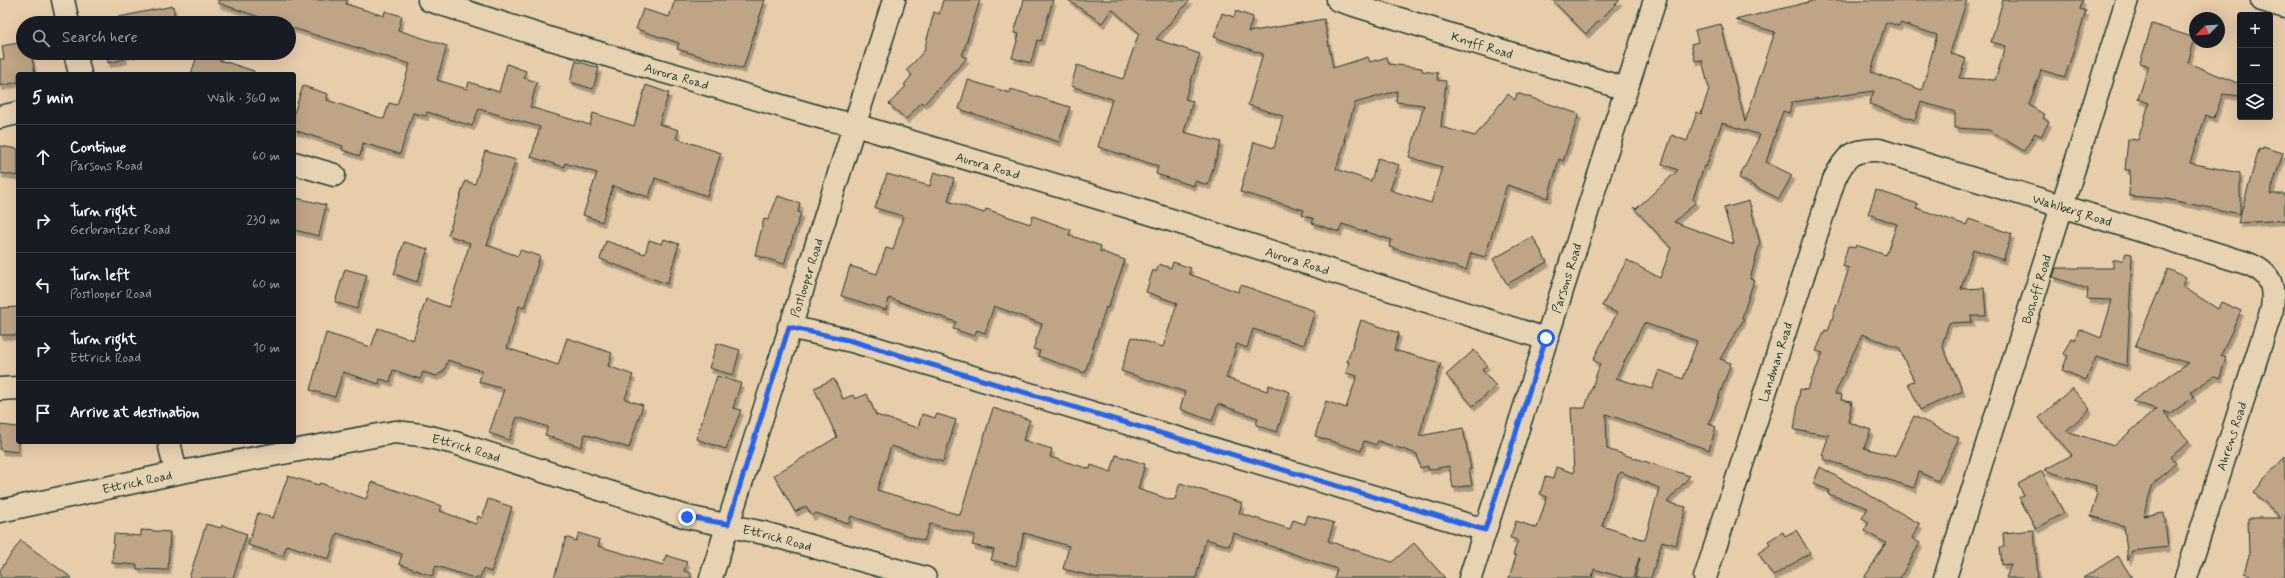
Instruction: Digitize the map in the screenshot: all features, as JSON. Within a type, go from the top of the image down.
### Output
[{"type":"street","points":[[63,0],[66,16]]},
{"type":"street","name":"Aurora Road","points":[[429,0],[551,39],[823,118],[855,125],[1152,214],[1546,338]]},
{"type":"street","name":"Postlooper Road","points":[[711,578],[789,327],[894,0]]},
{"type":"street","name":"Knyff Road","points":[[1338,0],[1626,89]]},
{"type":"street","name":"Parsons Road","points":[[1470,578],[1655,0]]},
{"type":"street","name":"Boshoff Road","points":[[1945,578],[2127,0]]},
{"type":"street","points":[[2262,0],[2285,7]]},
{"type":"street","points":[[77,60],[80,72]]},
{"type":"street","points":[[0,117],[16,113]]},
{"type":"street","name":"Wahlberg Road","points":[[1854,152],[1879,150],[2260,268],[2270,279],[2274,294]]},
{"type":"street","name":"Landman Road","points":[[1705,578],[1834,180],[1845,159],[1854,152]]},
{"type":"street","points":[[296,164],[334,175]]},
{"type":"street","name":"Ahrens Road","points":[[2186,578],[2272,309],[2274,294]]},
{"type":"street","points":[[789,327],[852,341],[1485,530]]},
{"type":"street","points":[[0,389],[16,388]]},
{"type":"street","name":"Ettrick Road","points":[[0,511],[176,473],[395,432],[421,435],[455,443],[687,517],[728,524],[925,578]]},
{"type":"street","points":[[169,444],[176,473]]},
{"type":"building","points":[[218,0],[348,0],[346,4],[384,16],[385,11],[402,16],[398,30],[447,46],[437,80],[467,89],[469,82],[499,92],[507,64],[526,71],[524,78],[537,82],[530,107],[590,125],[593,113],[634,126],[646,85],[669,93],[659,124],[679,130],[676,138],[721,153],[707,196],[655,178],[649,197],[613,186],[602,222],[583,215],[597,173],[565,163],[564,167],[531,157],[540,127],[479,109],[472,126],[427,112],[426,116],[413,113],[400,154],[363,143],[360,156],[342,150],[343,146],[296,131],[296,107],[303,86],[328,94],[327,100],[384,119],[389,103],[397,105],[410,64],[296,29],[296,16],[256,16],[218,3]]},
{"type":"building","points":[[675,0],[765,0],[743,69],[677,49],[679,43],[636,29],[643,9],[669,17]]},
{"type":"building","points":[[943,0],[980,0],[962,56],[967,58],[924,104],[922,102],[906,119],[889,104],[906,86],[904,85],[912,75],[907,70],[924,51],[934,12],[939,14]]},
{"type":"building","points":[[1024,0],[1053,0],[1041,41],[1037,40],[1031,63],[1012,58],[1019,34],[1014,33]]},
{"type":"building","points":[[1068,0],[1190,0],[1156,39],[1200,54],[1185,99],[1193,101],[1184,132],[1221,142],[1208,185],[1195,181],[1194,186],[1156,174],[1158,166],[1098,147],[1112,99],[1071,86],[1077,65],[1123,79],[1139,33],[1112,9],[1102,23]]},
{"type":"building","points":[[1552,0],[1620,0],[1586,34]]},
{"type":"building","points":[[1817,0],[1967,0],[1950,53],[1966,59],[1959,78],[1995,80],[2006,46],[1991,42],[2003,0],[2083,0],[2080,9],[2086,11],[2065,77],[2041,70],[2029,105],[2045,115],[2043,118],[2049,122],[2041,136],[2035,133],[2024,151],[1989,130],[1955,128],[1955,112],[1921,102],[1915,120],[1869,104],[1874,91],[1792,102],[1789,113],[1783,111],[1766,162],[1792,175],[1779,199],[1739,178],[1760,135],[1722,123],[1706,167],[1704,166],[1693,199],[1696,202],[1674,222],[1734,244],[1724,208],[1749,201],[1760,243],[1750,279],[1754,280],[1742,318],[1744,319],[1720,359],[1731,363],[1709,424],[1716,427],[1709,450],[1606,414],[1607,449],[1690,476],[1667,502],[1686,507],[1676,545],[1662,541],[1651,578],[1635,578],[1639,558],[1633,578],[1624,578],[1594,569],[1592,578],[1509,578],[1516,556],[1513,555],[1518,540],[1510,538],[1516,521],[1537,528],[1547,497],[1540,494],[1545,477],[1553,479],[1556,467],[1574,473],[1571,408],[1585,408],[1600,364],[1593,360],[1617,313],[1602,306],[1627,260],[1660,278],[1671,248],[1633,207],[1636,209],[1678,170],[1662,164],[1672,135],[1687,141],[1697,112],[1701,114],[1709,89],[1702,60],[1695,61],[1691,44],[1698,42],[1695,30],[1721,24],[1745,122],[1775,32],[1735,20]],"holes":[[[1886,22],[1899,26],[1900,23],[1937,35],[1922,90],[1871,72]],[[1644,323],[1697,341],[1683,379],[1659,370],[1652,389],[1616,378]],[[1621,472],[1659,488],[1645,540],[1602,526],[1618,475]]]},
{"type":"building","points":[[173,6],[175,16],[124,16]]},
{"type":"building","points":[[1236,11],[1253,17],[1248,32],[1324,19],[1333,68],[1368,57],[1370,62],[1387,57],[1389,64],[1422,68],[1422,71],[1438,73],[1437,80],[1446,81],[1441,127],[1475,136],[1508,94],[1515,100],[1517,93],[1579,114],[1563,161],[1559,159],[1548,198],[1507,185],[1485,257],[1471,253],[1466,270],[1389,247],[1392,240],[1342,224],[1339,232],[1312,223],[1314,219],[1302,215],[1304,210],[1240,192],[1254,142],[1274,148],[1283,116],[1248,105],[1263,54],[1214,37],[1222,13],[1234,17]],"holes":[[[1397,91],[1396,102],[1424,105],[1409,157],[1442,167],[1431,203],[1390,190],[1399,165],[1378,158],[1371,181],[1336,169],[1346,140],[1344,140],[1355,103]]]},
{"type":"building","points":[[2152,24],[2189,36],[2189,48],[2192,48],[2188,63],[2237,83],[2237,96],[2223,94],[2214,118],[2206,115],[2190,163],[2240,173],[2240,214],[2166,199],[2129,196],[2130,170],[2125,170],[2128,139],[2138,140],[2149,103],[2138,99],[2149,66],[2140,63]]},
{"type":"building","points":[[16,43],[16,60],[32,60],[35,72],[16,72],[16,82],[0,86],[0,59],[4,59],[2,46]]},
{"type":"building","points":[[107,60],[121,60],[108,63]]},
{"type":"building","points":[[196,60],[220,60],[254,71],[254,72],[192,72]]},
{"type":"building","points":[[576,61],[599,68],[593,89],[570,82]]},
{"type":"building","points":[[968,80],[1010,93],[1011,89],[1070,107],[1059,142],[959,109]]},
{"type":"building","points":[[0,146],[16,149],[16,176],[0,173]]},
{"type":"building","points":[[2263,147],[2283,153],[2270,194],[2285,194],[2285,220],[2238,223],[2259,149],[2262,150]]},
{"type":"building","points":[[485,151],[516,160],[487,245],[518,256],[520,250],[540,256],[524,308],[519,306],[507,348],[558,365],[567,338],[612,353],[608,366],[633,375],[625,399],[643,405],[629,448],[585,434],[581,447],[545,435],[548,427],[517,417],[509,440],[489,433],[504,389],[479,382],[482,371],[448,360],[444,371],[436,376],[423,372],[420,379],[393,370],[390,382],[380,379],[379,384],[343,372],[335,397],[310,390],[326,333],[371,347],[378,328],[413,340],[426,299],[449,307],[470,243],[448,235],[465,181],[475,184]]},
{"type":"building","points":[[934,172],[954,178],[948,201],[984,213],[986,209],[1030,224],[1033,216],[1071,230],[1069,235],[1101,246],[1100,251],[1125,260],[1108,308],[1106,307],[1085,373],[1038,356],[1040,351],[1033,349],[1042,324],[994,306],[985,333],[977,330],[974,336],[953,329],[956,322],[889,298],[886,310],[841,296],[850,266],[877,274],[886,248],[893,250],[903,216],[875,208],[887,174],[930,186]]},
{"type":"building","points":[[1876,190],[1918,204],[1916,208],[1966,225],[1969,219],[2012,234],[2003,260],[1973,249],[1961,289],[1984,288],[1986,316],[1971,316],[1972,322],[1949,323],[1942,345],[1963,391],[1920,410],[1908,383],[1914,381],[1899,348],[1862,334],[1835,394],[1842,395],[1841,400],[1852,402],[1848,422],[1871,430],[1864,448],[1895,456],[1914,416],[1959,438],[1938,481],[1919,472],[1914,488],[1823,459],[1824,456],[1822,455],[1829,435],[1794,430],[1800,389],[1807,390],[1823,353],[1816,351],[1825,330],[1828,331],[1849,268],[1842,266],[1848,246],[1855,248],[1856,245],[1886,255],[1897,224],[1868,214]]},
{"type":"building","points":[[778,196],[800,203],[798,212],[801,213],[784,264],[755,255],[764,219],[768,220]]},
{"type":"building","points":[[296,198],[326,205],[319,236],[296,230]]},
{"type":"building","points":[[1533,237],[1547,262],[1507,284],[1493,259]]},
{"type":"building","points":[[664,239],[679,244],[667,284],[600,259],[606,241],[645,254],[649,240],[662,244]]},
{"type":"building","points":[[404,242],[428,249],[417,282],[394,274]]},
{"type":"building","points":[[2126,253],[2132,254],[2127,366],[2096,357],[2086,380],[2062,370],[2068,356],[2063,354],[2071,338],[2075,340],[2079,329],[2101,338],[2112,300],[2087,299],[2088,289],[2053,277],[2056,268],[2113,268],[2113,260],[2123,260]]},
{"type":"building","points":[[1173,262],[1191,268],[1189,274],[1238,292],[1241,285],[1315,311],[1304,345],[1253,329],[1247,348],[1237,344],[1226,378],[1267,391],[1269,385],[1290,392],[1277,432],[1256,425],[1258,418],[1218,404],[1212,421],[1180,409],[1185,392],[1121,371],[1132,337],[1163,347],[1177,303],[1146,292],[1153,270],[1156,272],[1159,264],[1171,268]]},
{"type":"building","points":[[345,269],[367,275],[357,309],[335,302]]},
{"type":"building","points":[[2168,269],[2186,277],[2182,286],[2218,309],[2221,302],[2241,311],[2221,355],[2226,357],[2220,378],[2214,376],[2191,392],[2194,397],[2170,414],[2163,411],[2189,441],[2171,457],[2176,463],[2153,484],[2143,516],[2164,513],[2168,547],[2132,551],[2128,561],[2124,526],[2091,516],[2098,493],[2095,491],[2096,486],[2044,470],[2072,455],[2039,418],[2072,388],[2090,409],[2066,431],[2114,446],[2156,409],[2132,401],[2188,363],[2135,347]]},
{"type":"building","points":[[16,307],[16,335],[0,335],[0,308]]},
{"type":"building","points":[[1361,320],[1399,333],[1394,350],[1441,363],[1419,436],[1463,428],[1471,469],[1469,469],[1472,485],[1453,488],[1449,466],[1428,470],[1428,466],[1420,468],[1417,454],[1378,441],[1376,445],[1364,441],[1361,451],[1315,436],[1326,401],[1346,408],[1357,376],[1346,373],[1349,362],[1347,362]]},
{"type":"building","points":[[717,343],[740,350],[733,375],[709,368]]},
{"type":"building","points":[[1474,350],[1487,365],[1482,370],[1496,386],[1473,406],[1446,375]]},
{"type":"building","points":[[717,376],[741,383],[733,408],[741,410],[726,449],[696,439]]},
{"type":"building","points":[[834,379],[843,399],[853,395],[855,399],[867,394],[876,415],[918,428],[922,414],[935,418],[937,414],[956,420],[943,462],[891,446],[877,490],[960,515],[993,408],[1030,420],[1023,440],[1052,449],[1050,457],[1090,469],[1091,465],[1111,472],[1116,455],[1145,464],[1138,489],[1171,500],[1175,499],[1180,483],[1242,503],[1239,513],[1290,529],[1293,520],[1305,524],[1308,515],[1334,523],[1328,541],[1392,562],[1414,543],[1445,578],[1334,578],[1337,569],[1233,533],[1229,546],[1206,539],[1196,578],[1099,578],[1063,569],[1069,546],[1024,533],[1016,566],[991,560],[994,550],[972,545],[975,535],[930,524],[924,541],[851,516],[849,524],[816,513],[812,516],[806,506],[795,512],[774,475],[837,437],[814,388]]},
{"type":"building","points":[[0,425],[16,427],[16,444],[18,444],[18,452],[0,450]]},
{"type":"building","points":[[2285,457],[2285,578],[2258,578],[2244,573],[2249,555],[2248,518],[2281,518],[2254,492],[2261,484],[2260,483]]},
{"type":"building","points":[[1820,467],[1920,524],[1912,538],[1920,543],[1900,578],[1864,578],[1886,543],[1864,531],[1869,522],[1862,518],[1868,508],[1828,494],[1829,490],[1813,484]]},
{"type":"building","points":[[2042,471],[2064,513],[2036,529],[2019,497],[2024,495],[2018,484]]},
{"type":"building","points":[[288,476],[319,485],[320,483],[366,499],[372,482],[442,506],[440,511],[476,524],[478,516],[482,518],[488,499],[512,507],[491,572],[483,569],[480,578],[474,578],[436,566],[432,576],[399,564],[402,554],[337,533],[329,559],[287,545],[283,556],[248,545],[258,513],[273,518]]},
{"type":"building","points":[[206,524],[221,528],[222,525],[247,534],[233,578],[189,578]]},
{"type":"building","points":[[141,530],[170,532],[168,570],[137,569],[137,565],[112,563],[114,534],[141,536]]},
{"type":"building","points":[[1796,530],[1810,553],[1773,576],[1758,553],[1770,545],[1768,541],[1783,532],[1785,536]]},
{"type":"building","points":[[2034,530],[2038,578],[2006,578],[2011,564],[2002,565],[2000,547],[2004,547],[2003,533]]},
{"type":"building","points":[[579,533],[600,540],[598,546],[663,565],[666,555],[687,562],[684,571],[691,573],[691,578],[554,578],[566,537],[576,541]]},
{"type":"building","points":[[21,540],[72,578],[0,578],[0,570]]},
{"type":"building","points":[[2118,556],[2132,578],[2083,578]]},
{"type":"route","points":[[687,517],[728,524],[789,327],[852,341],[1485,530],[1546,338]]}]
